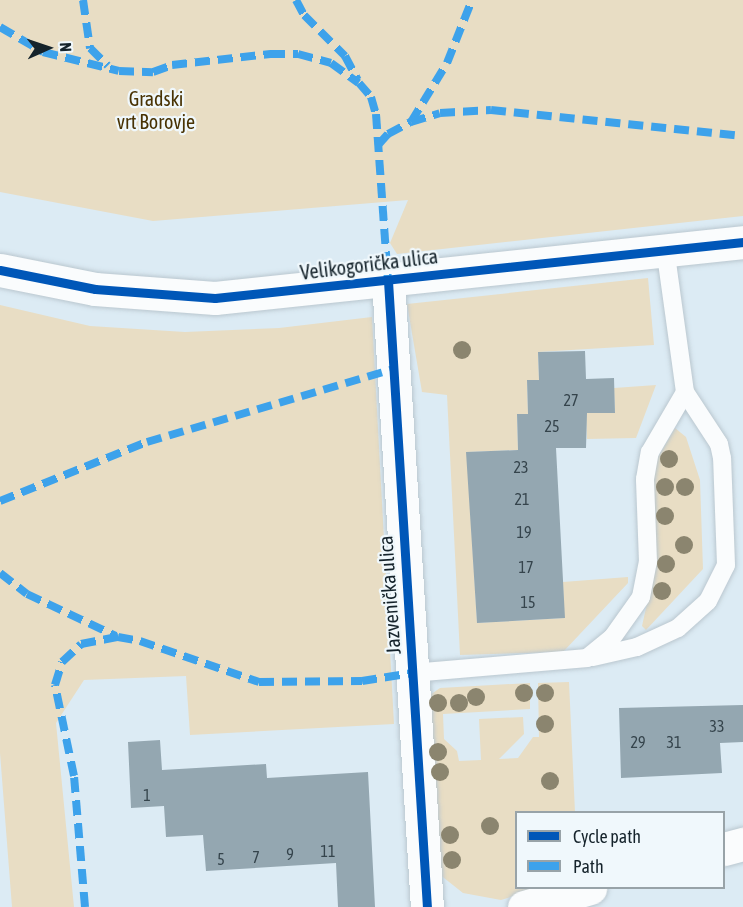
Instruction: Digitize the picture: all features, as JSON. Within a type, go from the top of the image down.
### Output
[{"type":"street","name":"Velikogorička ulica","points":[[0,270],[95,289],[215,298],[665,247],[743,242]]},
{"type":"street","name":"Jazvenička ulica","points":[[388,280],[427,907]]},
{"type":"street","points":[[725,848],[743,844]]},
{"type":"street","points":[[524,907],[587,889]]},
{"type":"lane","points":[[412,673],[587,658],[659,639],[695,615],[719,583],[726,565],[722,458],[719,444],[685,392],[665,247]]},
{"type":"lane","points":[[587,658],[612,638],[641,597],[648,562],[645,479],[650,452],[685,392]]},
{"type":"green space","name":"Gradski vrt Borovje","points":[[0,0],[743,0],[743,216],[397,254],[390,243],[408,200],[153,221],[0,192]]},
{"type":"green space","points":[[648,278],[654,345],[538,352],[539,380],[527,380],[528,414],[517,414],[518,450],[467,452],[477,623],[564,618],[563,582],[628,577],[628,583],[563,652],[460,655],[447,395],[422,392],[407,304]]},
{"type":"green space","points":[[0,305],[90,326],[185,332],[279,328],[372,317],[394,724],[190,735],[186,676],[84,680],[56,723],[74,907],[12,907],[0,753]]},
{"type":"green space","points":[[656,385],[636,438],[587,439],[586,413],[615,413],[614,388]]},
{"type":"green space","points":[[675,428],[686,437],[700,480],[703,569],[646,630],[642,626],[650,590],[650,471]]},
{"type":"green space","points":[[569,682],[575,811],[515,811],[515,889],[537,889],[501,900],[463,893],[439,874],[430,695],[440,688],[530,683],[530,709],[443,714],[444,739],[457,751],[459,761],[481,760],[479,719],[523,717],[524,734],[499,759],[518,758],[533,737],[539,737],[538,683]]},
{"type":"building","points":[[585,351],[586,379],[614,378],[615,413],[587,413],[586,448],[556,448],[565,618],[477,623],[466,452],[518,450],[517,414],[528,414],[527,380],[539,380],[538,352]]},
{"type":"building","points":[[743,705],[743,742],[720,743],[722,773],[621,778],[619,708]]},
{"type":"building","points":[[160,740],[162,770],[266,764],[267,778],[368,772],[375,907],[338,907],[336,863],[206,871],[203,835],[166,837],[164,806],[131,808],[128,742]]},
{"type":"marked path","points":[[83,0],[90,48],[108,66]]},
{"type":"marked path","points":[[296,0],[304,15],[345,56],[358,80]]},
{"type":"marked path","points":[[411,122],[447,63],[472,0]]},
{"type":"marked path","points":[[0,27],[43,52],[119,71],[153,72],[172,65],[270,54],[298,54],[331,63],[359,83],[371,97],[376,114],[388,281]]},
{"type":"marked path","points":[[378,145],[388,134],[411,122],[440,113],[491,110],[743,136]]},
{"type":"marked path","points":[[0,501],[147,442],[393,369]]},
{"type":"marked path","points":[[0,573],[27,594],[116,636]]},
{"type":"marked path","points":[[85,907],[74,776],[55,685],[62,662],[81,644],[118,637],[140,641],[259,682],[362,681],[412,673]]},
{"type":"cycle path","points":[[0,270],[95,289],[215,298],[743,242]]},
{"type":"cycle path","points":[[388,281],[427,907]]}]
